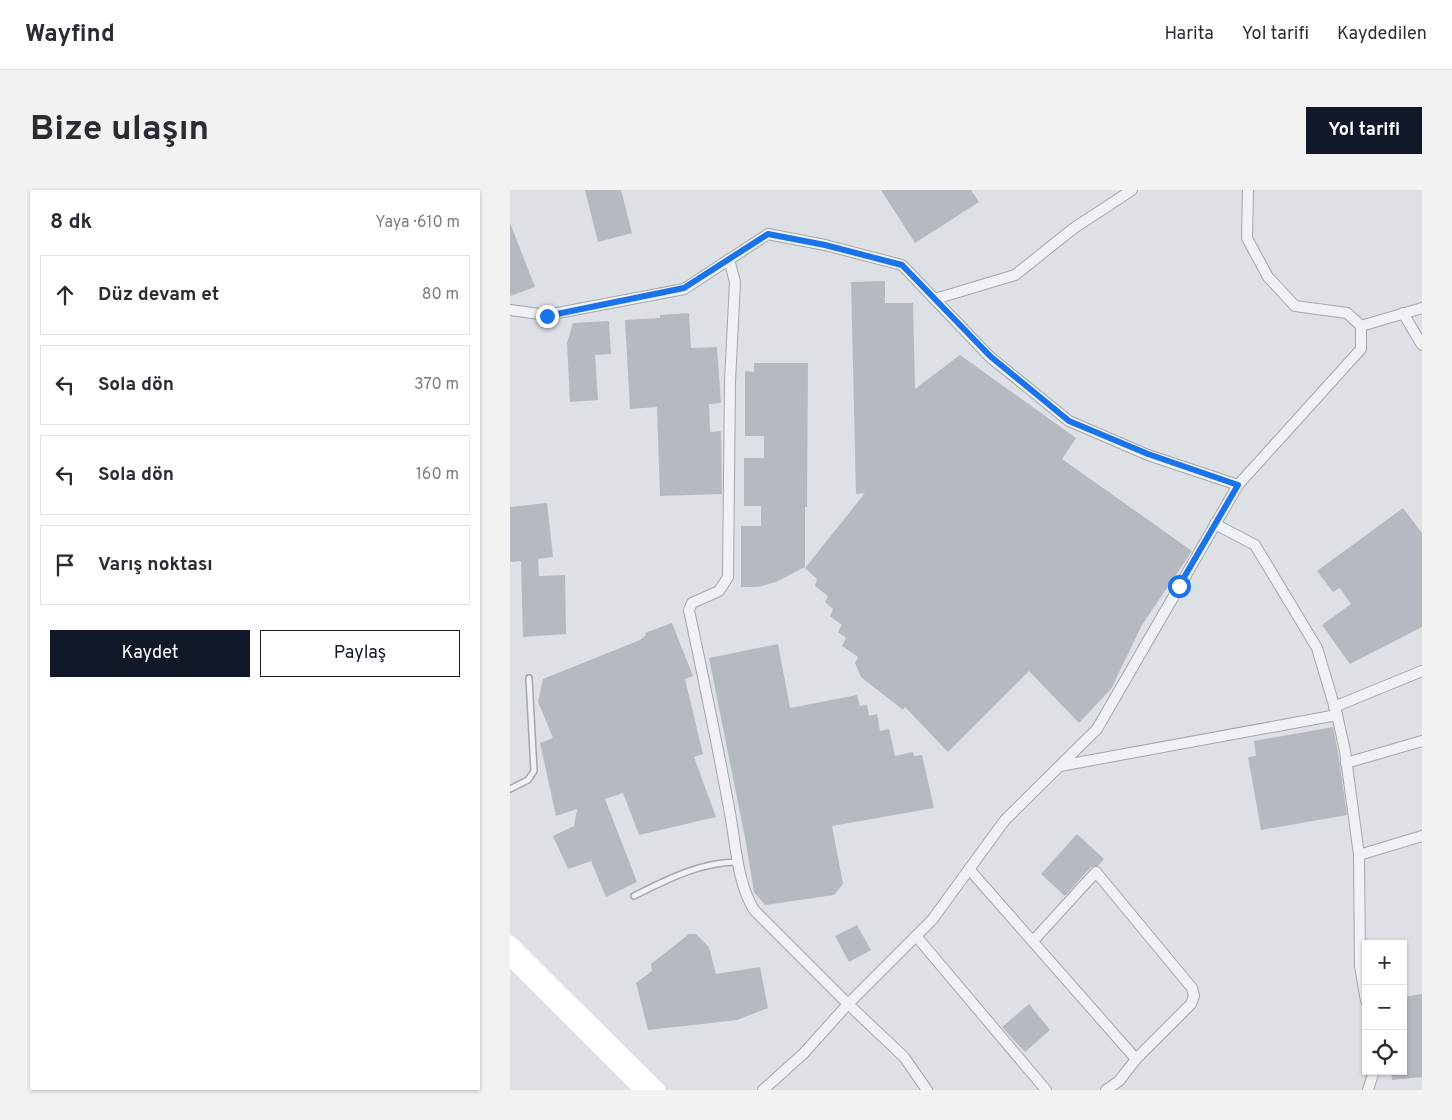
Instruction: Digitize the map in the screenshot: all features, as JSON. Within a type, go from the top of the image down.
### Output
[{"type":"street","points":[[935,299],[1015,274],[1074,228],[1132,190]]},
{"type":"street","points":[[763,1090],[804,1053],[848,1004],[932,920],[1005,820],[1098,729],[1238,485],[1361,349],[1361,326],[1347,313],[1295,306],[1268,277],[1247,238],[1248,190]]},
{"type":"street","points":[[510,310],[547,316],[684,288],[768,234],[825,245],[902,265],[990,356],[1069,421],[1148,454],[1238,485]]},
{"type":"street","points":[[729,259],[735,282],[730,381],[728,577],[719,591],[692,603],[690,610],[746,898],[754,910],[904,1057],[927,1090]]},
{"type":"street","points":[[1361,326],[1422,308]]},
{"type":"street","points":[[1404,314],[1422,345]]},
{"type":"street","points":[[1215,524],[1255,545],[1317,648],[1335,711],[1346,763],[1359,855],[1360,966],[1363,985]]},
{"type":"street","points":[[1059,766],[1335,711],[1422,671]]},
{"type":"street","points":[[1346,763],[1422,741]]},
{"type":"street","points":[[1359,855],[1422,836]]},
{"type":"street","points":[[969,869],[1136,1059]]},
{"type":"street","points":[[1033,941],[1096,872],[1192,988],[1191,1004],[1136,1059],[1119,1080],[1106,1090]]},
{"type":"street","points":[[916,936],[1046,1090]]},
{"type":"street","points":[[510,943],[658,1090]]},
{"type":"street","points":[[512,965],[642,1090]]},
{"type":"street","points":[[1368,1090],[1373,1075]]},
{"type":"lane","points":[[510,789],[528,780],[534,771],[529,678]]},
{"type":"lane","points":[[634,896],[688,871],[714,864],[738,862]]},
{"type":"building","points":[[585,190],[621,190],[632,233],[598,242]]},
{"type":"building","points":[[881,190],[971,190],[979,202],[915,243]]},
{"type":"building","points":[[510,223],[535,287],[510,296]]},
{"type":"building","points":[[885,281],[885,303],[913,303],[915,389],[960,355],[1076,438],[1062,459],[1192,551],[1142,625],[1111,689],[1079,723],[1029,671],[948,752],[905,707],[903,710],[861,677],[855,663],[858,657],[842,646],[846,638],[838,632],[842,625],[830,616],[833,609],[825,602],[828,596],[815,586],[817,579],[805,568],[865,493],[856,494],[851,282]]},
{"type":"building","points":[[689,313],[691,348],[717,347],[721,403],[709,404],[710,432],[721,431],[722,494],[660,496],[657,407],[630,409],[625,320],[660,318],[660,315]]},
{"type":"building","points":[[609,321],[611,354],[595,355],[598,400],[570,402],[567,343],[573,323]]},
{"type":"building","points":[[754,363],[808,363],[805,567],[776,582],[757,587],[741,587],[741,526],[761,526],[761,506],[744,506],[744,458],[764,458],[764,436],[745,436],[745,371],[754,372]]},
{"type":"building","points":[[547,503],[553,557],[538,559],[539,576],[565,575],[566,634],[523,637],[521,561],[510,562],[510,507]]},
{"type":"building","points":[[1403,508],[1422,533],[1422,627],[1350,664],[1322,625],[1351,604],[1340,588],[1333,592],[1317,571]]},
{"type":"building","points":[[672,623],[693,676],[685,679],[703,754],[694,757],[716,817],[639,835],[623,793],[605,799],[637,882],[606,897],[591,861],[568,869],[553,836],[574,826],[577,809],[556,816],[540,743],[553,738],[538,702],[543,679],[640,640],[646,635],[645,633]]},
{"type":"building","points":[[778,644],[790,708],[857,695],[860,706],[867,705],[869,716],[877,714],[880,731],[889,729],[895,756],[913,752],[914,756],[922,755],[934,808],[832,826],[843,884],[834,895],[765,905],[754,892],[709,658]]},
{"type":"building","points":[[1333,727],[1347,815],[1261,830],[1248,757],[1256,756],[1254,741]]},
{"type":"building","points":[[1077,834],[1104,859],[1098,866],[1091,867],[1065,896],[1041,874]]},
{"type":"building","points":[[857,925],[871,950],[849,962],[835,936]]},
{"type":"building","points":[[689,934],[696,934],[709,947],[716,974],[760,967],[768,1008],[737,1020],[648,1030],[636,983],[652,971],[651,964]]},
{"type":"building","points":[[1422,994],[1422,1077],[1392,1080],[1391,1075],[1407,1075],[1407,996]]},
{"type":"building","points":[[1029,1004],[1050,1030],[1025,1052],[1002,1027]]},
{"type":"route","points":[[547,316],[684,288],[768,234],[825,245],[902,265],[990,356],[1069,421],[1148,454],[1238,485],[1179,586]]}]
